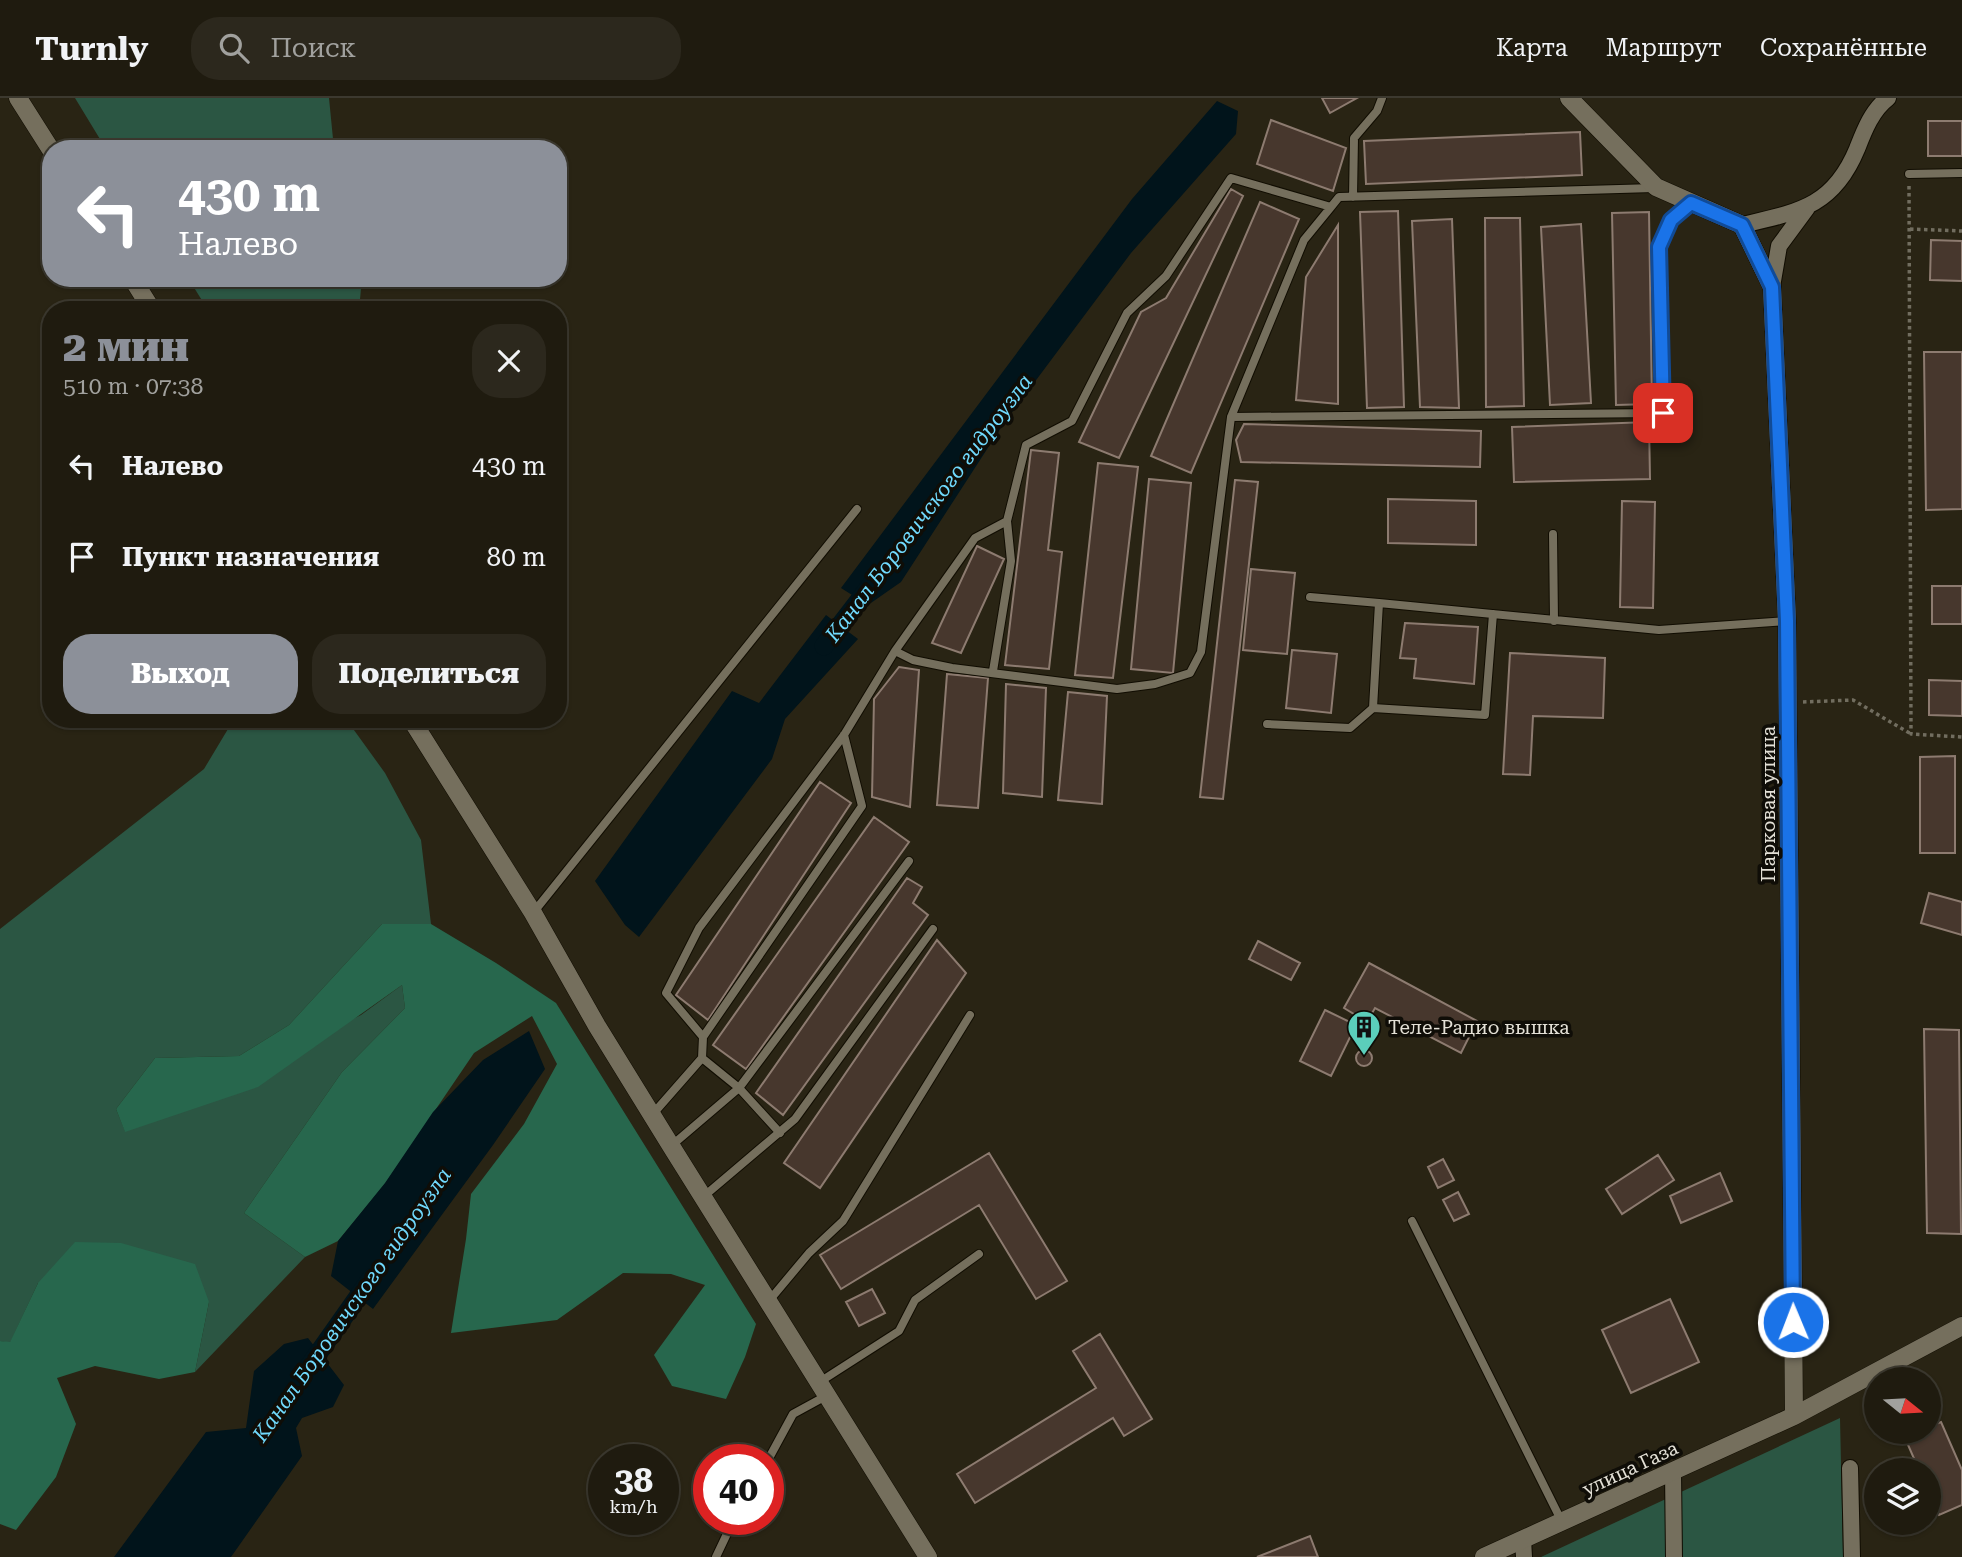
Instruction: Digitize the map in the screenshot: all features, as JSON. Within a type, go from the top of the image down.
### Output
[{"type":"main road","points":[[18,98],[45,140]]},
{"type":"main road","points":[[1569,98],[1656,187],[1742,225]]},
{"type":"main road","name":"Парковая улица","points":[[1742,225],[1772,287],[1787,621],[1794,1416]]},
{"type":"main road","points":[[417,728],[533,913],[597,1026],[671,1146],[928,1557]]},
{"type":"main road","points":[[1794,1416],[1962,1326]]},
{"type":"main road","name":"улица Газа","points":[[1484,1557],[1524,1548],[1562,1522],[1794,1416]]},
{"type":"street","points":[[1742,225],[1793,213],[1832,192],[1850,166],[1866,127],[1888,98]]},
{"type":"street","points":[[1772,287],[1779,246],[1812,202]]},
{"type":"street","points":[[1850,1468],[1852,1557]]},
{"type":"street","points":[[1673,1472],[1674,1557]]},
{"type":"lane","points":[[1353,197],[1354,138],[1377,111],[1382,98]]},
{"type":"lane","points":[[1909,174],[1962,173]]},
{"type":"lane","points":[[993,671],[1011,561],[1007,521],[1026,445],[1072,421],[1127,313],[1166,276],[1231,178],[1331,207]]},
{"type":"lane","points":[[895,651],[913,660],[1117,690],[1155,684],[1190,673],[1201,652],[1231,416],[1304,240],[1339,197],[1656,187]]},
{"type":"lane","points":[[1231,416],[1663,413],[1659,247],[1671,220],[1691,203]]},
{"type":"lane","points":[[533,913],[858,509]]},
{"type":"lane","points":[[703,1037],[666,993],[699,928],[844,735],[895,651],[975,538],[1007,521]]},
{"type":"lane","points":[[1553,534],[1554,621]]},
{"type":"lane","points":[[1310,597],[1659,630],[1787,621]]},
{"type":"lane","points":[[1374,708],[1379,603]]},
{"type":"lane","points":[[1267,724],[1349,728],[1374,708],[1485,715],[1493,614]]},
{"type":"lane","points":[[652,1115],[702,1058],[703,1037],[862,806],[844,735]]},
{"type":"lane","points":[[671,1146],[739,1088],[909,861]]},
{"type":"lane","points":[[703,1197],[795,1119],[933,929]]},
{"type":"lane","points":[[768,1302],[809,1253],[843,1221],[970,1014]]},
{"type":"lane","points":[[702,1058],[739,1088],[780,1133]]},
{"type":"lane","points":[[1412,1221],[1562,1522]]},
{"type":"lane","points":[[777,1444],[793,1415],[899,1331],[915,1300],[979,1254]]},
{"type":"lane","points":[[716,1557],[726,1535]]},
{"type":"path","points":[[1909,174],[1910,734]]},
{"type":"path","points":[[1910,229],[1962,230]]},
{"type":"path","points":[[1788,702],[1853,700],[1910,734],[1962,737]]},
{"type":"green space","points":[[75,98],[329,98],[333,140],[101,140]]},
{"type":"green space","points":[[194,287],[361,287],[360,301],[202,301]]},
{"type":"green space","points":[[229,728],[352,728],[385,773],[421,840],[431,924],[382,924],[289,1025],[239,1056],[155,1058],[116,1109],[125,1131],[361,1015],[402,985],[405,1008],[342,1072],[244,1213],[305,1257],[195,1372],[209,1302],[38,1283],[10,1343],[0,1341],[0,929],[204,769]]},
{"type":"green space","points":[[382,924],[431,924],[556,1003],[756,1324],[726,1399],[672,1386],[654,1355],[705,1285],[671,1274],[623,1273],[557,1320],[451,1333],[471,1194],[524,1124],[557,1064],[532,1016],[474,1053],[385,1184],[338,1241],[305,1257],[244,1213],[342,1072],[405,1008],[402,985],[258,1087],[125,1132],[116,1109],[155,1058],[239,1056],[289,1025]]},
{"type":"green space","points":[[75,1242],[121,1243],[195,1264],[209,1302],[195,1372],[159,1379],[95,1366],[57,1378],[76,1424],[56,1477],[16,1530],[0,1524],[0,1341],[10,1342],[38,1283]]},
{"type":"green space","points":[[1840,1418],[1843,1557],[1541,1557]]},
{"type":"water","points":[[1217,101],[1238,111],[1236,134],[1131,253],[1004,423],[901,582],[868,605],[841,588],[1132,199]]},
{"type":"water","points":[[826,615],[858,639],[785,719],[772,759],[639,937],[625,925],[595,881],[732,691],[759,703]]},
{"type":"water","points":[[529,1031],[545,1069],[373,1309],[331,1276],[338,1241],[385,1183],[433,1112],[483,1060]]},
{"type":"water","points":[[308,1338],[344,1385],[333,1407],[302,1418],[296,1428],[302,1456],[231,1557],[114,1557],[206,1432],[246,1428],[254,1371],[284,1344]]},
{"type":"building","points":[[1322,98],[1357,98],[1330,113]]},
{"type":"building","points":[[1271,120],[1346,148],[1333,191],[1257,164]]},
{"type":"building","points":[[1928,121],[1962,121],[1962,156],[1928,156]]},
{"type":"building","points":[[1580,132],[1582,175],[1366,184],[1364,141]]},
{"type":"building","points":[[1231,189],[1243,196],[1119,458],[1079,442],[1141,312],[1166,298]]},
{"type":"building","points":[[1260,202],[1299,219],[1191,473],[1151,456]]},
{"type":"building","points":[[1398,211],[1404,407],[1367,408],[1360,212]]},
{"type":"building","points":[[1649,212],[1652,404],[1616,405],[1612,213]]},
{"type":"building","points":[[1485,218],[1520,218],[1524,406],[1486,407]]},
{"type":"building","points":[[1452,219],[1459,408],[1420,407],[1412,221]]},
{"type":"building","points":[[1581,224],[1591,403],[1550,405],[1541,227]]},
{"type":"building","points":[[1338,225],[1338,404],[1296,400],[1306,277]]},
{"type":"building","points":[[1931,240],[1962,241],[1962,281],[1930,280]]},
{"type":"building","points":[[1924,352],[1962,352],[1962,509],[1926,510]]},
{"type":"building","points":[[1649,422],[1650,479],[1514,482],[1512,427]]},
{"type":"building","points":[[1244,424],[1481,431],[1480,467],[1241,462],[1236,440]]},
{"type":"building","points":[[1031,450],[1059,453],[1048,550],[1062,552],[1049,669],[1005,665]]},
{"type":"building","points":[[1098,463],[1138,467],[1113,678],[1075,675]]},
{"type":"building","points":[[1149,479],[1191,483],[1173,673],[1131,669]]},
{"type":"building","points":[[1235,480],[1258,482],[1223,799],[1200,797]]},
{"type":"building","points":[[1388,499],[1476,501],[1476,545],[1388,543]]},
{"type":"building","points":[[1622,501],[1655,502],[1653,608],[1620,607]]},
{"type":"building","points":[[977,546],[1004,559],[961,653],[932,643]]},
{"type":"building","points":[[1251,569],[1295,573],[1287,654],[1243,650]]},
{"type":"building","points":[[1932,586],[1962,586],[1962,624],[1932,624]]},
{"type":"building","points":[[1405,623],[1478,627],[1474,684],[1414,678],[1416,659],[1400,658]]},
{"type":"building","points":[[1292,650],[1337,654],[1331,713],[1286,708]]},
{"type":"building","points":[[1510,653],[1605,658],[1603,718],[1533,716],[1530,775],[1503,774]]},
{"type":"building","points":[[899,667],[919,670],[910,807],[872,797],[874,699]]},
{"type":"building","points":[[947,674],[988,678],[978,808],[937,805]]},
{"type":"building","points":[[1929,680],[1962,681],[1962,716],[1929,715]]},
{"type":"building","points":[[1006,684],[1046,688],[1042,797],[1003,793]]},
{"type":"building","points":[[1068,692],[1107,696],[1102,804],[1058,800]]},
{"type":"building","points":[[1955,756],[1955,853],[1920,853],[1920,757]]},
{"type":"building","points":[[820,782],[851,803],[708,1020],[676,995]]},
{"type":"building","points":[[874,817],[909,842],[746,1069],[713,1045]]},
{"type":"building","points":[[907,878],[922,887],[913,903],[928,915],[783,1115],[756,1093]]},
{"type":"building","points":[[1929,893],[1962,902],[1962,935],[1921,923]]},
{"type":"building","points":[[937,940],[966,973],[820,1188],[784,1163]]},
{"type":"building","points":[[1258,941],[1300,963],[1291,980],[1249,959]]},
{"type":"building","points":[[1369,963],[1477,1021],[1461,1053],[1375,1008],[1367,1022],[1344,1008]]},
{"type":"building","points":[[1325,1010],[1356,1025],[1331,1076],[1300,1061]]},
{"type":"building","points":[[1924,1029],[1959,1030],[1961,1234],[1927,1233]]},
{"type":"building","name":"Теле-Радио вышка","points":[[1364,1050],[1370,1052],[1370,1064],[1364,1066],[1358,1064],[1356,1058],[1358,1052]]},
{"type":"building","points":[[989,1153],[1067,1281],[1036,1299],[979,1205],[841,1289],[820,1255]]},
{"type":"building","points":[[1658,1155],[1674,1180],[1622,1214],[1606,1189]]},
{"type":"building","points":[[1443,1159],[1454,1180],[1438,1188],[1428,1167]]},
{"type":"building","points":[[1720,1173],[1732,1201],[1681,1223],[1670,1196]]},
{"type":"building","points":[[1458,1192],[1469,1214],[1454,1221],[1443,1200]]},
{"type":"building","points":[[872,1289],[885,1313],[859,1326],[846,1302]]},
{"type":"building","points":[[1670,1299],[1699,1362],[1631,1393],[1602,1330]]},
{"type":"building","points":[[1100,1334],[1152,1419],[1124,1436],[1113,1418],[975,1503],[957,1474],[1096,1388],[1073,1351]]},
{"type":"building","points":[[1941,1422],[1962,1470],[1962,1505],[1941,1514],[1941,1458],[1914,1458],[1908,1444],[1941,1444]]},
{"type":"building","points":[[1310,1536],[1318,1557],[1257,1557]]},
{"type":"waterway","name":"Канал Боровичского гидроузла","points":[[824,646],[874,581]]},
{"type":"waterway","name":"Канал Боровичского гидроузла","points":[[305,1372],[372,1277]]},
{"type":"place","name":"Теле-Радио вышка","points":[[1364,1057]]},
{"type":"route","points":[[1663,413],[1659,247],[1671,220],[1691,203],[1742,225],[1772,287],[1787,621],[1793,1322]]}]
